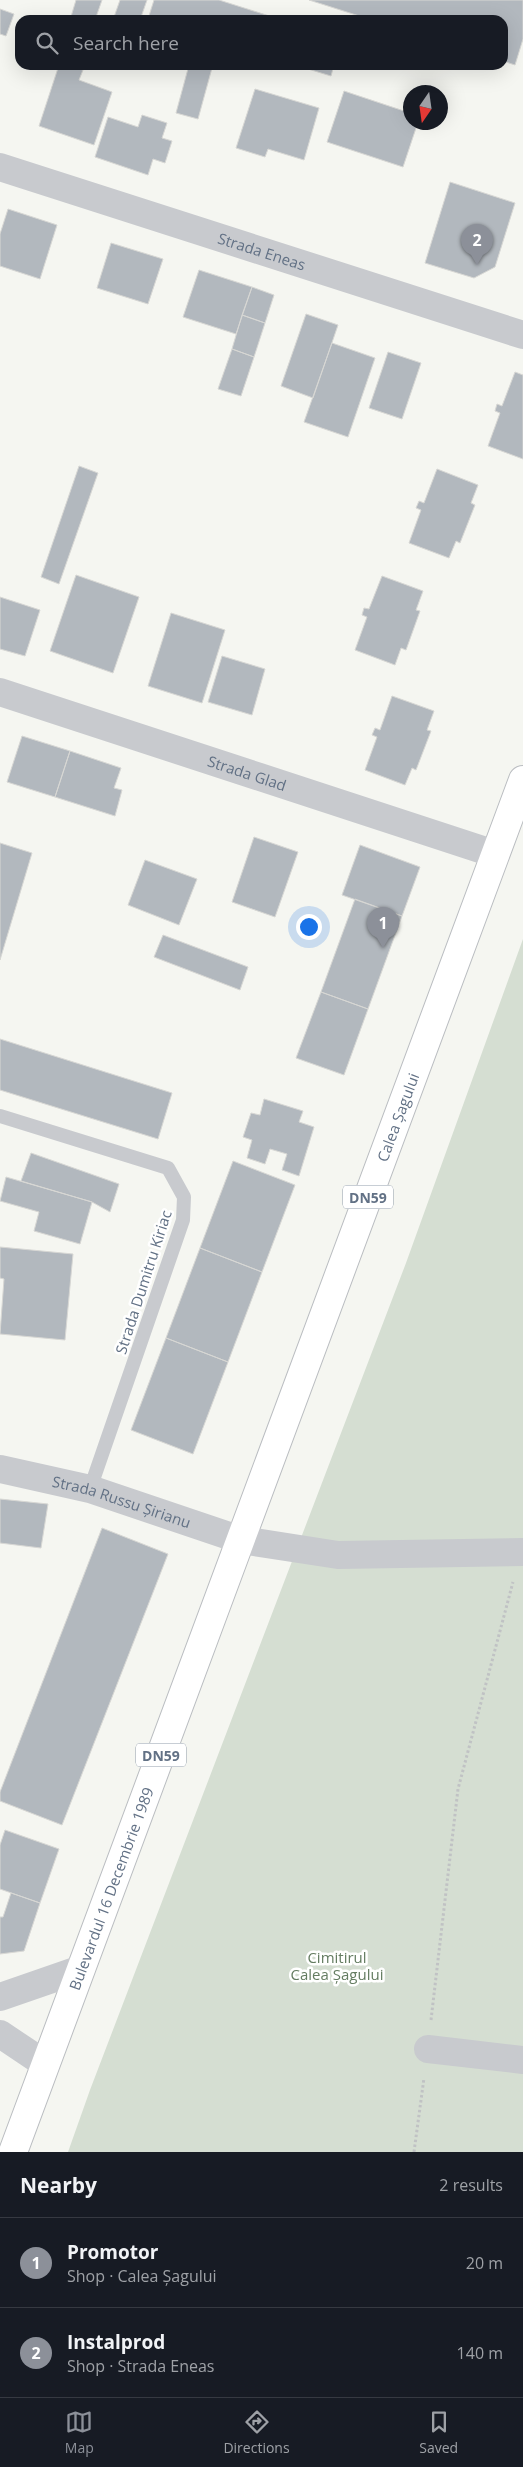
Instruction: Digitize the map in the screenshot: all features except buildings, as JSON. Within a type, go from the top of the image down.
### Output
[{"type":"main road","name":"Calea Șagului","points":[[241,1540],[523,780]]},
{"type":"main road","name":"Bulevardul 16 Decembrie 1989","points":[[13,2152],[241,1540]]},
{"type":"street","name":"Strada Eneas","points":[[0,167],[523,334]]},
{"type":"street","name":"Strada Glad","points":[[0,692],[495,854]]},
{"type":"street","name":"Strada Russu Șirianu","points":[[0,1469],[90,1489],[241,1540],[338,1555],[522,1552]]},
{"type":"street","points":[[0,1997],[81,1969]]},
{"type":"street","points":[[0,2034],[45,2064]]},
{"type":"street","points":[[428,2049],[523,2060]]},
{"type":"lane","name":"Strada Dumitru Kiriac","points":[[0,1116],[168,1168],[184,1197],[183,1220],[90,1489]]},
{"type":"path","points":[[414,2152],[428,2049],[458,1789],[522,1552]]},
{"type":"green space","name":"Cimitirul Calea Șagului","points":[[523,939],[523,2152],[68,2152],[406,1263]]},
{"type":"place","name":"Instalprod","points":[[477,265]]},
{"type":"place","name":"Promotor","points":[[383,948]]}]
